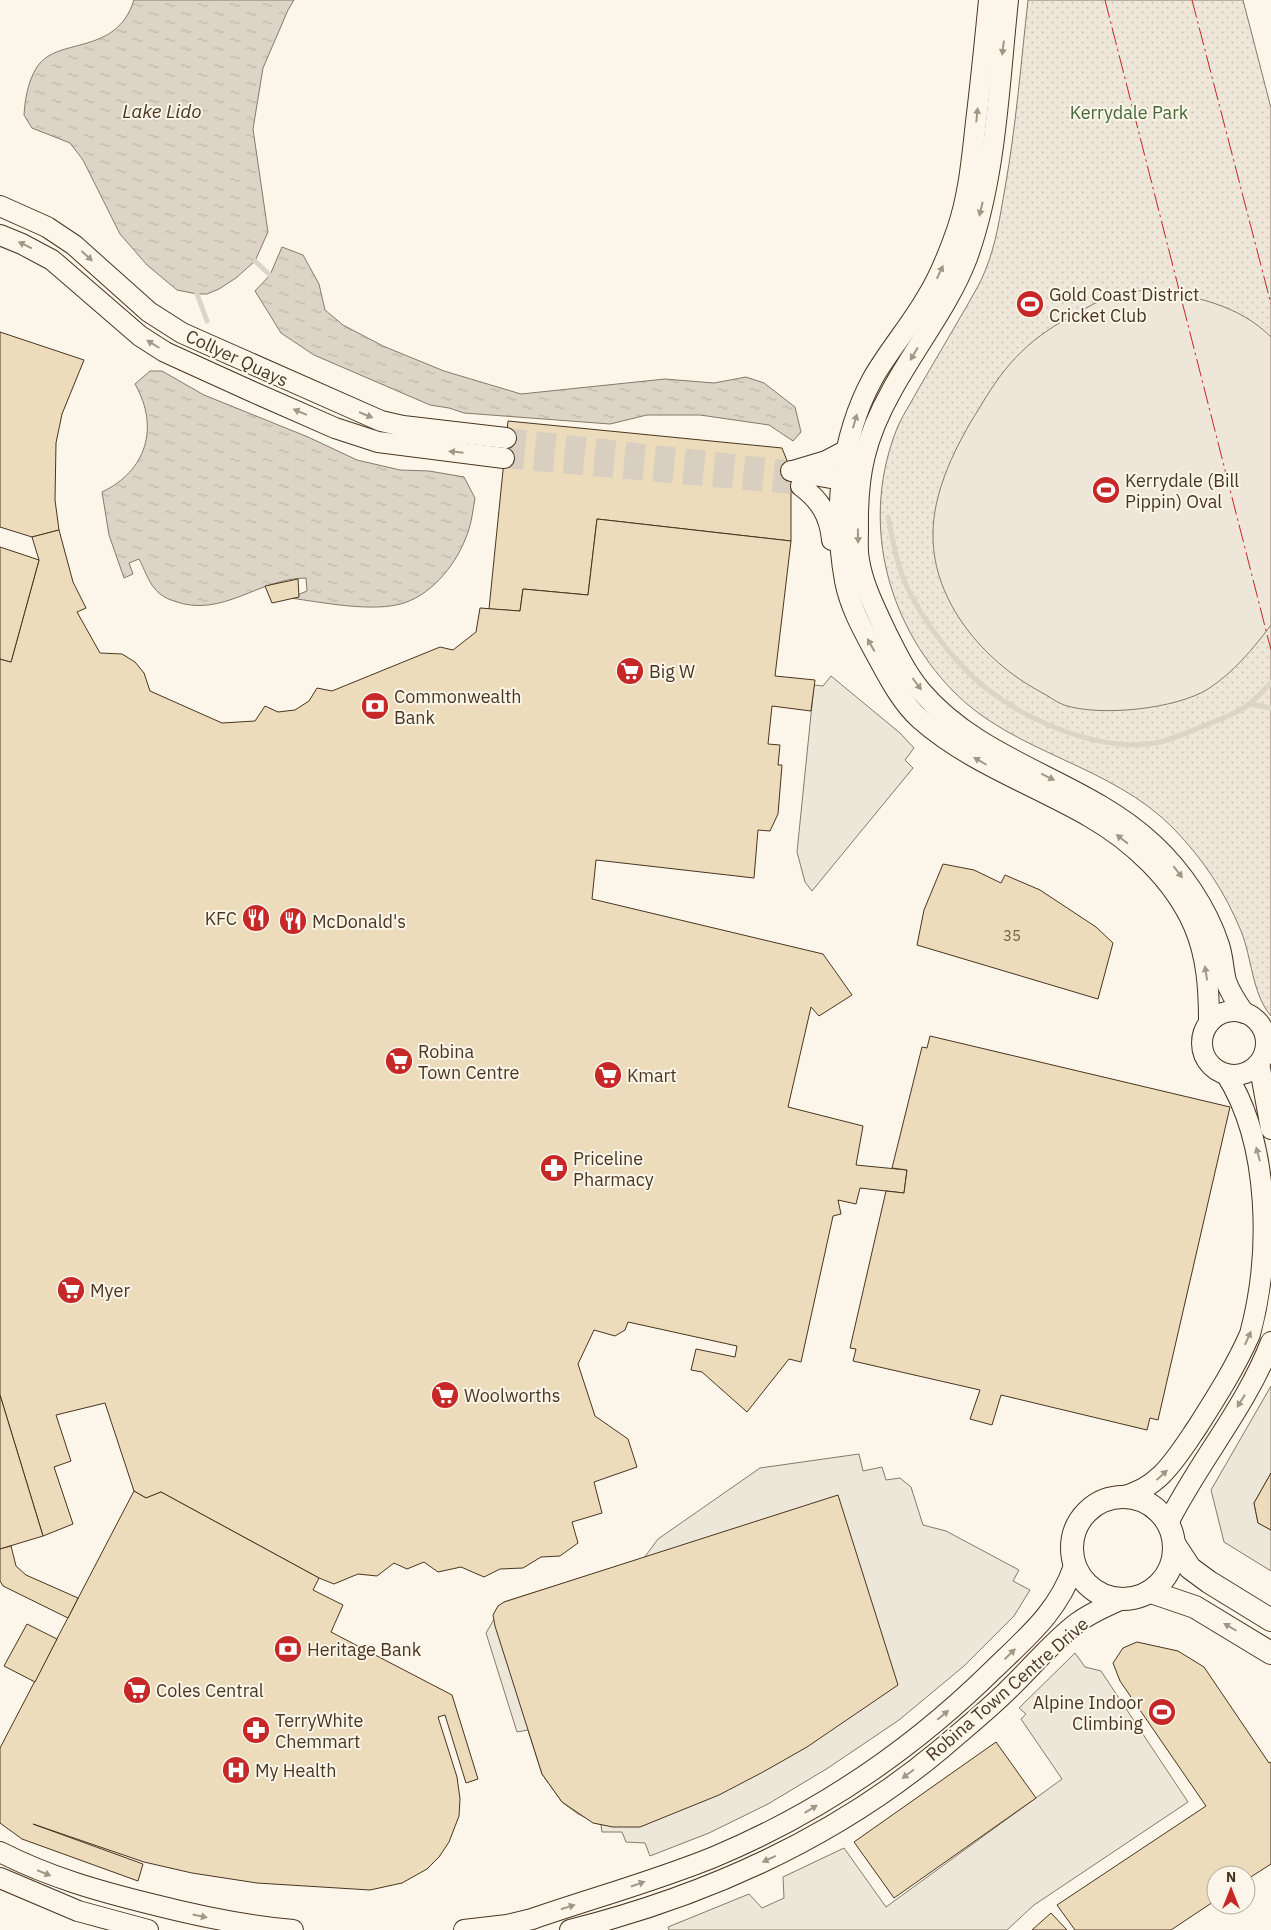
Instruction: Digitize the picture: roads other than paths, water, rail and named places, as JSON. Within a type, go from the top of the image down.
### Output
[{"type":"main road","points":[[1175,1545],[1174,1559],[1169,1572],[1151,1592],[1136,1598],[1120,1600],[1105,1597],[1092,1590],[1081,1579],[1074,1566],[1071,1543],[1081,1518],[1091,1508],[1104,1500],[1119,1497],[1134,1498],[1147,1503],[1159,1511],[1168,1523],[1175,1545],[1190,1568],[1209,1582],[1271,1620]]},
{"type":"main road","points":[[1151,1592],[1195,1607],[1271,1653]]},
{"type":"street","points":[[989,0],[970,174],[958,227],[947,258],[926,299],[884,360],[865,394],[847,450],[843,563],[850,599],[864,633],[903,699],[919,718],[978,760],[1106,827],[1139,853],[1168,885],[1193,925],[1207,974],[1209,1022],[1202,1037],[1203,1054],[1213,1068],[1226,1074],[1244,1073],[1259,1063],[1264,1054],[1265,1034],[1257,1021],[1244,1013],[1226,1012],[1209,1022]]},
{"type":"street","points":[[1008,0],[988,181],[976,230],[954,288],[881,410],[862,462],[847,486],[859,560],[870,597],[906,670],[921,690],[951,720],[985,745],[1103,805],[1156,846],[1189,886],[1208,917],[1220,949],[1227,983],[1244,1013]]},
{"type":"street","name":"Collyer Quays","points":[[0,206],[47,227],[74,245],[133,298],[166,324],[232,356],[381,421],[402,426],[506,438]]},
{"type":"street","name":"Collyer Quays","points":[[0,235],[52,260],[140,336],[165,352],[335,428],[378,442],[504,458]]},
{"type":"street","points":[[794,481],[847,450]]},
{"type":"street","points":[[794,481],[847,486]]},
{"type":"street","points":[[794,481],[818,500],[824,509],[830,525],[834,554],[843,563]]},
{"type":"street","points":[[1259,1063],[1271,1129]]},
{"type":"street","points":[[1119,1497],[1132,1495],[1144,1489],[1162,1476],[1175,1461],[1242,1352],[1258,1313],[1269,1254],[1265,1180],[1250,1124],[1238,1093],[1226,1074]]},
{"type":"street","points":[[1168,1523],[1179,1500],[1247,1392],[1271,1342]]},
{"type":"street","name":"Robina Town Centre Drive","points":[[464,1930],[507,1925],[540,1924],[715,1856],[788,1822],[835,1794],[892,1756],[975,1688],[1034,1630],[1055,1606],[1066,1589],[1074,1566]]},
{"type":"street","name":"Robina Town Centre Drive","points":[[570,1930],[633,1913],[690,1894],[747,1870],[818,1834],[868,1803],[932,1756],[992,1706],[1078,1623],[1120,1600]]},
{"type":"street","points":[[0,1852],[36,1870],[85,1888],[199,1916],[257,1927],[293,1930]]},
{"type":"street","points":[[0,1878],[78,1911],[148,1930]]},
{"type":"street","points":[[613,1930],[633,1913]]},
{"type":"water","name":"Lake Lido","points":[[134,0],[294,0],[263,68],[253,129],[268,232],[255,261],[236,278],[207,294],[177,290],[147,265],[120,234],[83,160],[70,143],[32,128],[24,115],[27,90],[37,67],[46,58],[58,51],[101,38],[114,30],[125,18]]},
{"type":"water","points":[[282,247],[303,255],[319,284],[325,310],[343,325],[383,346],[444,371],[521,394],[665,379],[714,383],[746,377],[764,383],[795,407],[801,432],[793,441],[769,425],[700,415],[647,415],[610,424],[464,413],[430,405],[314,355],[281,333],[255,291],[270,275]]},
{"type":"water","points":[[150,371],[162,371],[204,395],[308,437],[357,460],[400,470],[429,471],[464,477],[475,498],[469,528],[458,554],[443,575],[425,592],[404,603],[391,606],[347,606],[290,598],[307,591],[306,578],[272,584],[224,602],[192,605],[171,600],[159,593],[150,582],[139,559],[129,563],[133,574],[124,578],[109,535],[102,492],[117,483],[129,472],[138,460],[144,447],[147,432],[147,416],[143,400],[135,384]]},
{"type":"waterway","points":[[255,261],[270,275]]},
{"type":"waterway","points":[[197,294],[207,321]]},
{"type":"waterway","points":[[888,517],[896,556],[906,584],[921,613],[948,650],[981,684],[1002,700],[1051,726],[1104,742],[1155,743],[1179,736],[1239,711],[1252,702],[1271,683]]},
{"type":"waterway","points":[[1250,704],[1271,708]]},
{"type":"tunnel","points":[[506,438],[785,470]]},
{"type":"tunnel","points":[[504,458],[791,484]]},
{"type":"place","name":"Gold Coast District Cricket Club","points":[[1030,304]]},
{"type":"place","name":"Kerrydale (Bill Pippin) Oval","points":[[1106,490]]},
{"type":"place","name":"Big W","points":[[630,671]]},
{"type":"place","name":"Commonwealth Bank","points":[[375,706]]},
{"type":"place","name":"KFC","points":[[256,918]]},
{"type":"place","name":"McDonald's","points":[[293,921]]},
{"type":"place","name":"Robina Town Centre","points":[[399,1061]]},
{"type":"place","name":"Kmart","points":[[608,1075]]},
{"type":"place","name":"Priceline Pharmacy","points":[[554,1168]]},
{"type":"place","name":"Myer","points":[[71,1290]]},
{"type":"place","name":"Woolworths","points":[[445,1395]]},
{"type":"place","name":"Heritage Bank","points":[[288,1649]]},
{"type":"place","name":"Coles Central","points":[[137,1690]]},
{"type":"place","name":"Alpine Indoor Climbing","points":[[1162,1712]]},
{"type":"place","name":"TerryWhite Chemmart","points":[[256,1730]]},
{"type":"place","name":"My Health","points":[[236,1770]]},
{"type":"park label","name":"Kerrydale Park","points":[[1129,112]]}]
